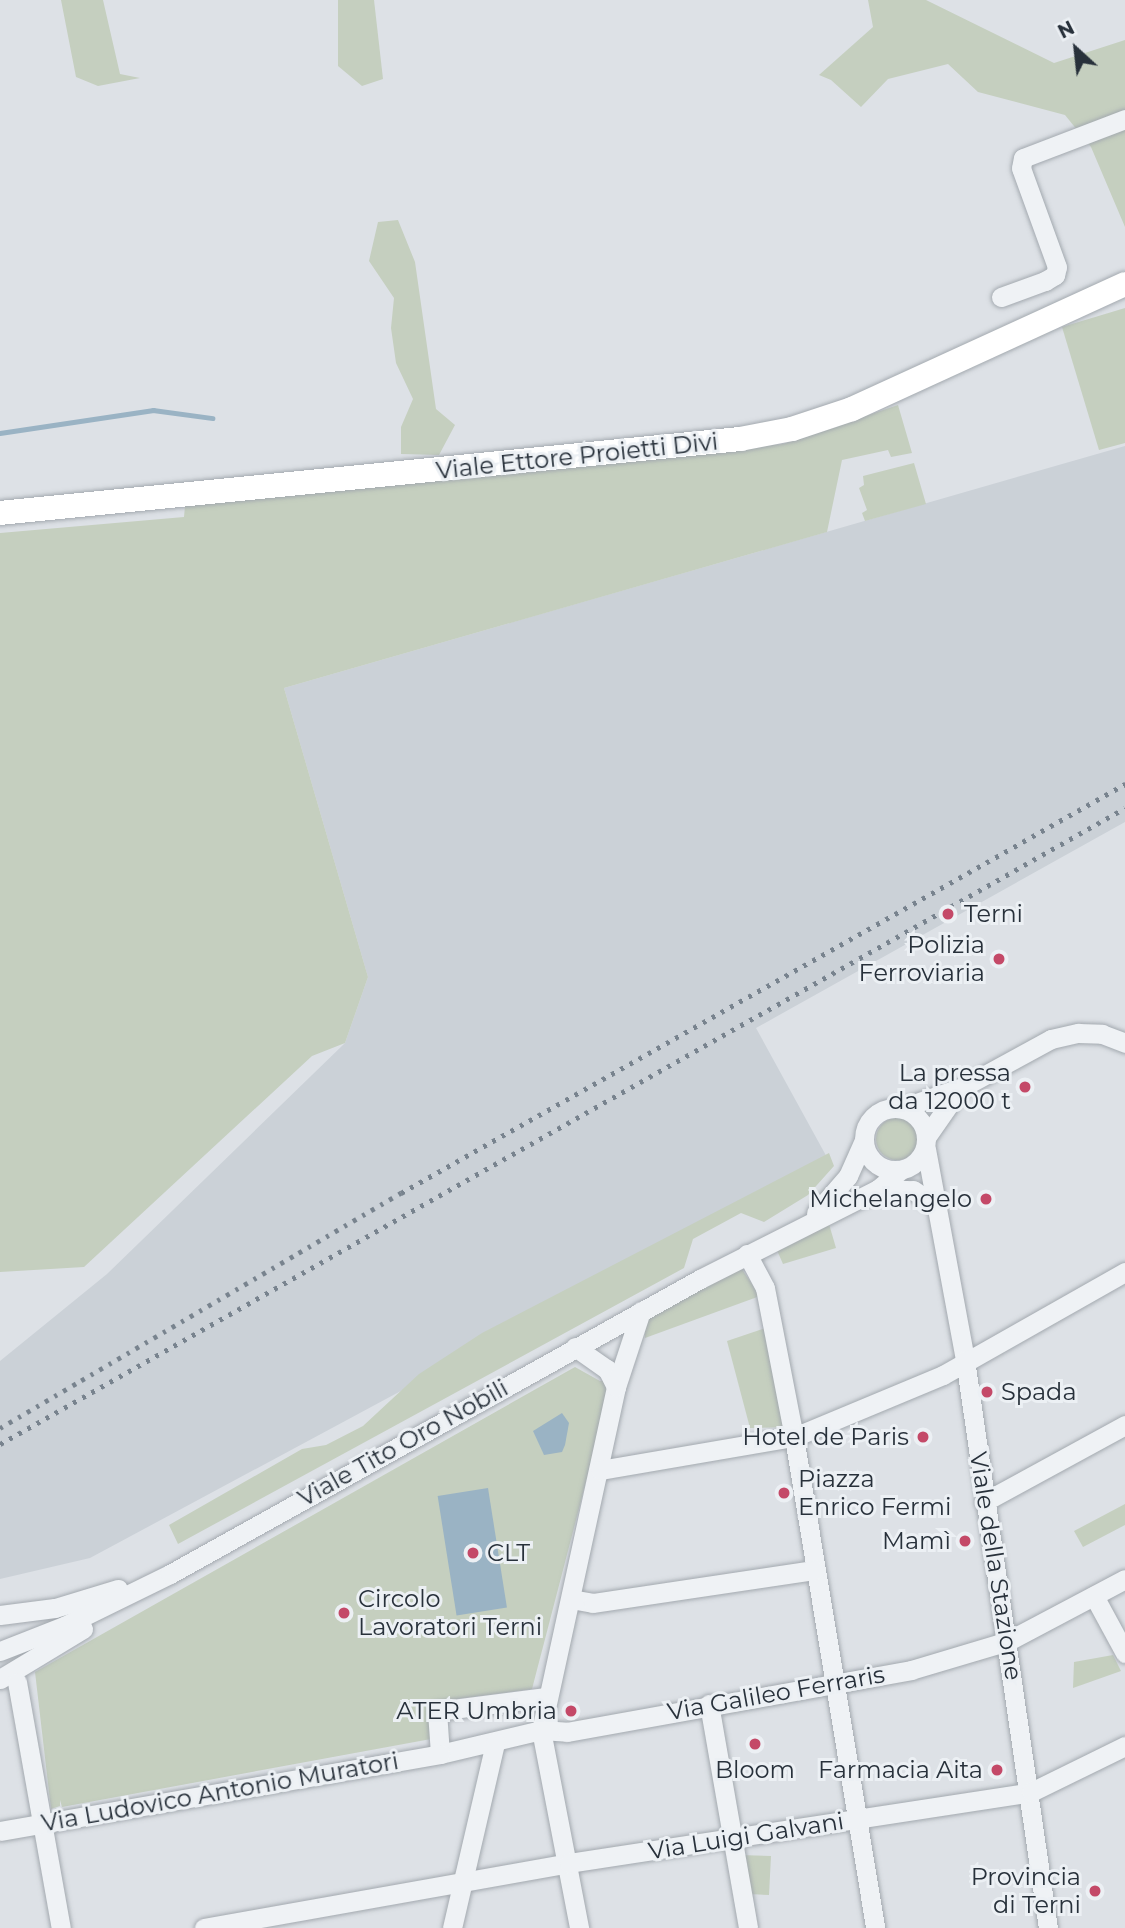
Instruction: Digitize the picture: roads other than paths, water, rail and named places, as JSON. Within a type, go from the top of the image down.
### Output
[{"type":"main road","name":"Viale Ettore Proietti Divi","points":[[0,513],[740,439],[792,429],[852,409],[1125,284]]},
{"type":"street","points":[[1001,297],[1045,281],[1055,275],[1057,267],[1021,168],[1023,158],[1125,120]]},
{"type":"street","points":[[963,1087],[941,1110],[916,1163],[901,1170],[880,1167],[866,1150],[864,1140],[876,1115],[963,1087],[1051,1039],[1078,1033],[1102,1034],[1125,1043]]},
{"type":"street","points":[[902,1108],[919,1118],[926,1143]]},
{"type":"street","name":"Viale Tito Oro Nobili","points":[[802,1226],[831,1201],[864,1140]]},
{"type":"street","name":"Viale della Stazione","points":[[926,1143],[935,1205],[965,1360],[984,1502],[1031,1792],[1048,1928]]},
{"type":"street","name":"Viale Tito Oro Nobili","points":[[0,1651],[64,1626],[170,1574],[641,1311],[747,1254],[878,1189],[901,1170]]},
{"type":"street","points":[[878,1189],[913,1190],[935,1205]]},
{"type":"street","points":[[747,1254],[765,1288],[794,1437],[875,1928]]},
{"type":"street","points":[[600,1470],[794,1437],[943,1375],[965,1360],[1125,1272]]},
{"type":"street","points":[[579,1928],[569,1863],[541,1730],[546,1697],[571,1599],[616,1387],[641,1311]]},
{"type":"street","points":[[575,1347],[607,1369],[616,1387]]},
{"type":"street","points":[[984,1502],[1125,1425]]},
{"type":"street","points":[[571,1599],[593,1603],[815,1570]]},
{"type":"street","points":[[0,1615],[55,1608],[170,1574]]},
{"type":"street","points":[[61,1928],[9,1681],[170,1574]]},
{"type":"street","name":"Via Galileo Ferraris","points":[[495,1743],[541,1730],[567,1732],[835,1681],[911,1670],[1008,1641],[1125,1579]]},
{"type":"street","points":[[1094,1596],[1125,1653]]},
{"type":"street","points":[[440,1754],[437,1711],[546,1697]]},
{"type":"street","points":[[709,1704],[748,1928]]},
{"type":"street","points":[[453,1928],[495,1743]]},
{"type":"street","name":"Via Ludovico Antonio Muratori","points":[[0,1831],[495,1743]]},
{"type":"street","name":"Via Luigi Galvani","points":[[204,1928],[569,1863],[733,1840],[1031,1792],[1125,1746]]},
{"type":"water","points":[[562,1413],[569,1423],[562,1452],[544,1455],[533,1431]]},
{"type":"water","name":"CLT","points":[[488,1488],[507,1608],[457,1615],[438,1496]]},
{"type":"waterway","points":[[0,433],[153,410],[212,418]]},
{"type":"railway","points":[[0,1428],[401,1193],[1125,784]]},
{"type":"railway","points":[[0,1444],[1125,808]]},
{"type":"place","name":"Terni","points":[[948,914]]},
{"type":"place","name":"Polizia Ferroviaria","points":[[999,959]]},
{"type":"place","name":"La pressa da 12000 t","points":[[1025,1087]]},
{"type":"place","name":"Michelangelo","points":[[986,1199]]},
{"type":"place","name":"Spada","points":[[987,1392]]},
{"type":"place","name":"Hotel de Paris","points":[[923,1437]]},
{"type":"place","name":"Piazza Enrico Fermi","points":[[784,1493]]},
{"type":"place","name":"Mamì","points":[[965,1541]]},
{"type":"place","name":"CLT","points":[[473,1553]]},
{"type":"place","name":"Circolo Lavoratori Terni","points":[[344,1613]]},
{"type":"place","name":"ATER Umbria","points":[[571,1711]]},
{"type":"place","name":"Bloom","points":[[755,1744]]},
{"type":"place","name":"Farmacia Aita","points":[[997,1770]]},
{"type":"place","name":"Provincia di Terni","points":[[1095,1891]]}]
